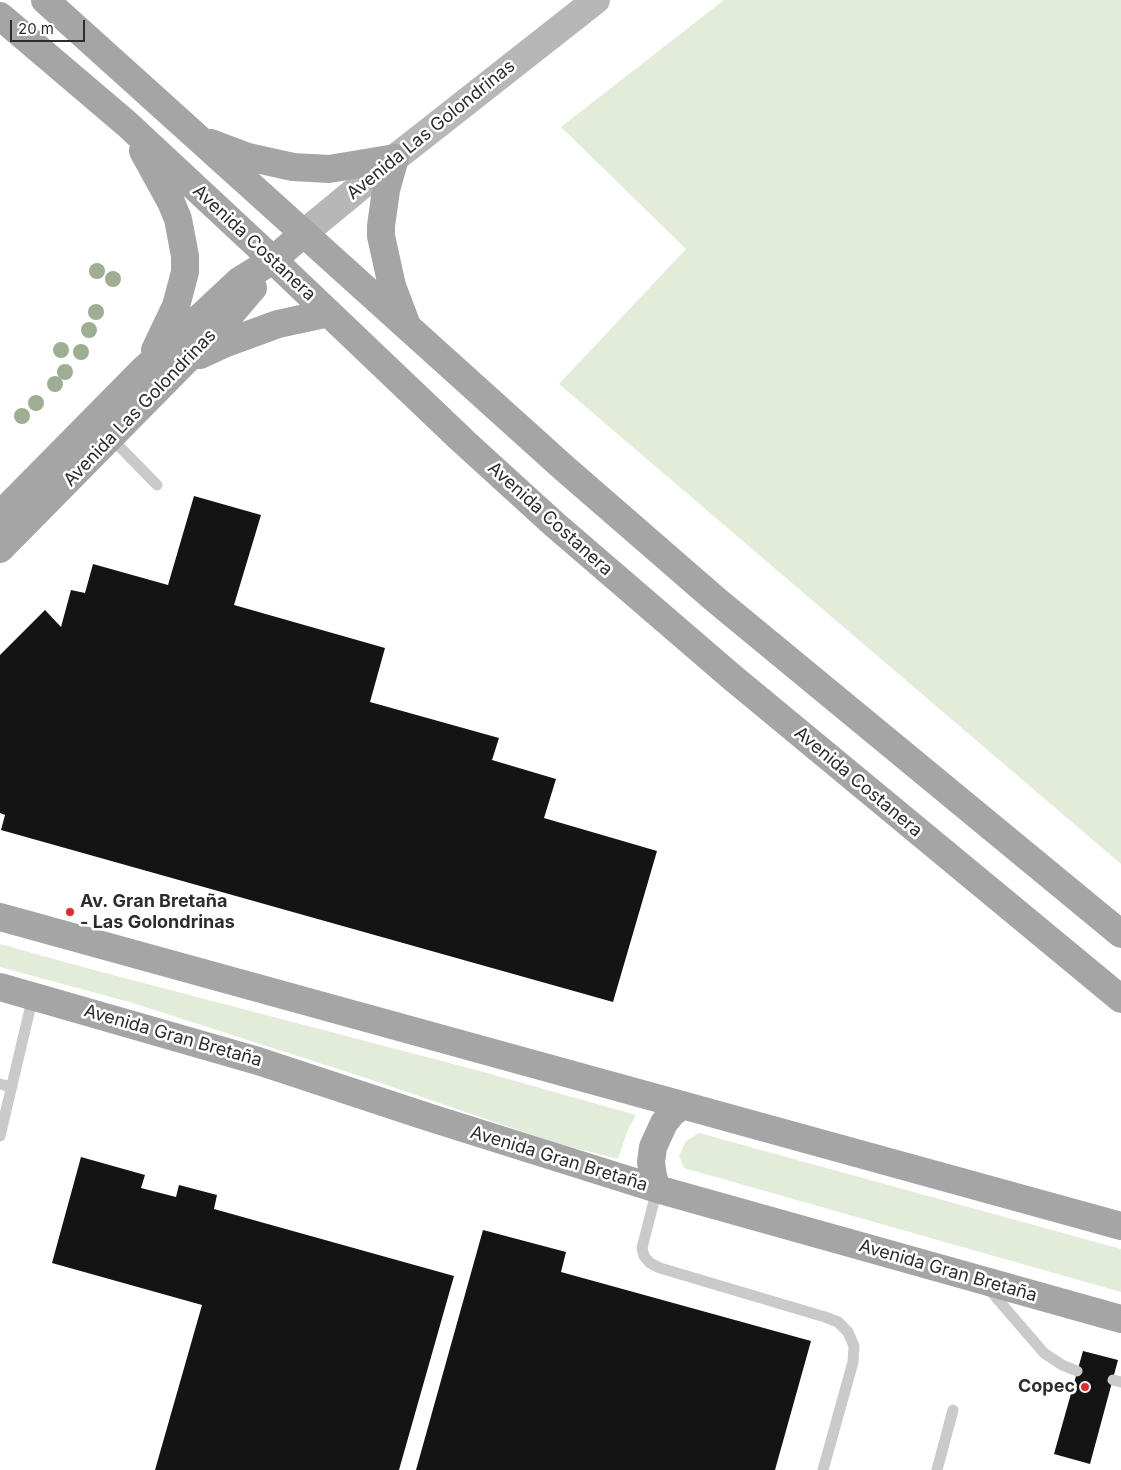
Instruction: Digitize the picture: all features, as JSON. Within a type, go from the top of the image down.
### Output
[{"type":"main road","points":[[45,0],[408,329],[716,600],[1121,934]]},
{"type":"main road","name":"Avenida Costanera","points":[[0,16],[127,124],[464,442],[554,524],[653,610],[1121,999]]},
{"type":"main road","points":[[127,124],[172,202],[178,219],[185,256],[185,272],[176,306],[154,353],[141,372]]},
{"type":"main road","points":[[196,137],[248,157],[293,167],[329,169],[395,158],[386,190],[381,226],[392,286],[408,329]]},
{"type":"main road","name":"Avenida Las Golondrinas","points":[[0,515],[141,372],[239,281],[273,260],[304,233]]},
{"type":"main road","name":"Avenida Las Golondrinas","points":[[0,549],[238,307],[273,260]]},
{"type":"main road","points":[[185,362],[226,343],[278,324],[329,313]]},
{"type":"main road","points":[[0,917],[1121,1226]]},
{"type":"main road","name":"Avenida Gran Bretaña","points":[[0,987],[258,1061],[440,1121],[657,1189],[1121,1319]]},
{"type":"main road","points":[[657,1189],[651,1162],[654,1147],[664,1123],[682,1105]]},
{"type":"street","name":"Avenida Las Golondrinas","points":[[304,233],[395,158],[594,2]]},
{"type":"lane","points":[[111,438],[157,484]]},
{"type":"lane","points":[[0,1136],[33,996]]},
{"type":"lane","points":[[0,1084],[12,1087]]},
{"type":"lane","points":[[657,1189],[642,1248],[644,1256],[650,1263],[660,1268],[825,1317],[838,1322],[848,1332],[854,1346],[853,1362],[823,1470]]},
{"type":"lane","points":[[981,1280],[1044,1352],[1062,1365],[1077,1371]]},
{"type":"lane","points":[[937,1470],[953,1410]]},
{"type":"green space","points":[[724,0],[1121,0],[1121,864],[559,384],[686,249],[561,127]]},
{"type":"green space","points":[[0,944],[476,1070],[636,1115],[627,1132],[618,1159],[556,1143],[372,1080],[133,1003],[0,967]]},
{"type":"green space","points":[[699,1133],[1121,1249],[1121,1292],[684,1168],[679,1156],[686,1141]]},
{"type":"building","points":[[194,496],[261,515],[234,605],[385,648],[370,702],[499,738],[492,760],[556,779],[544,818],[657,851],[613,1002],[1,830],[5,815],[0,813],[0,655],[45,610],[61,627],[71,590],[85,593],[93,564],[168,585]]},
{"type":"building","points":[[81,1157],[145,1175],[141,1188],[176,1197],[179,1185],[217,1195],[214,1209],[454,1276],[399,1470],[155,1470],[202,1305],[52,1263]]},
{"type":"building","points":[[483,1230],[566,1252],[561,1272],[811,1341],[775,1470],[416,1470]]},
{"type":"building","points":[[1083,1351],[1118,1360],[1090,1464],[1054,1454]]},
{"type":"place","name":"Av. Gran Bretaña - Las Golondrinas","points":[[70,912]]},
{"type":"place","name":"Copec","points":[[1085,1387]]}]
